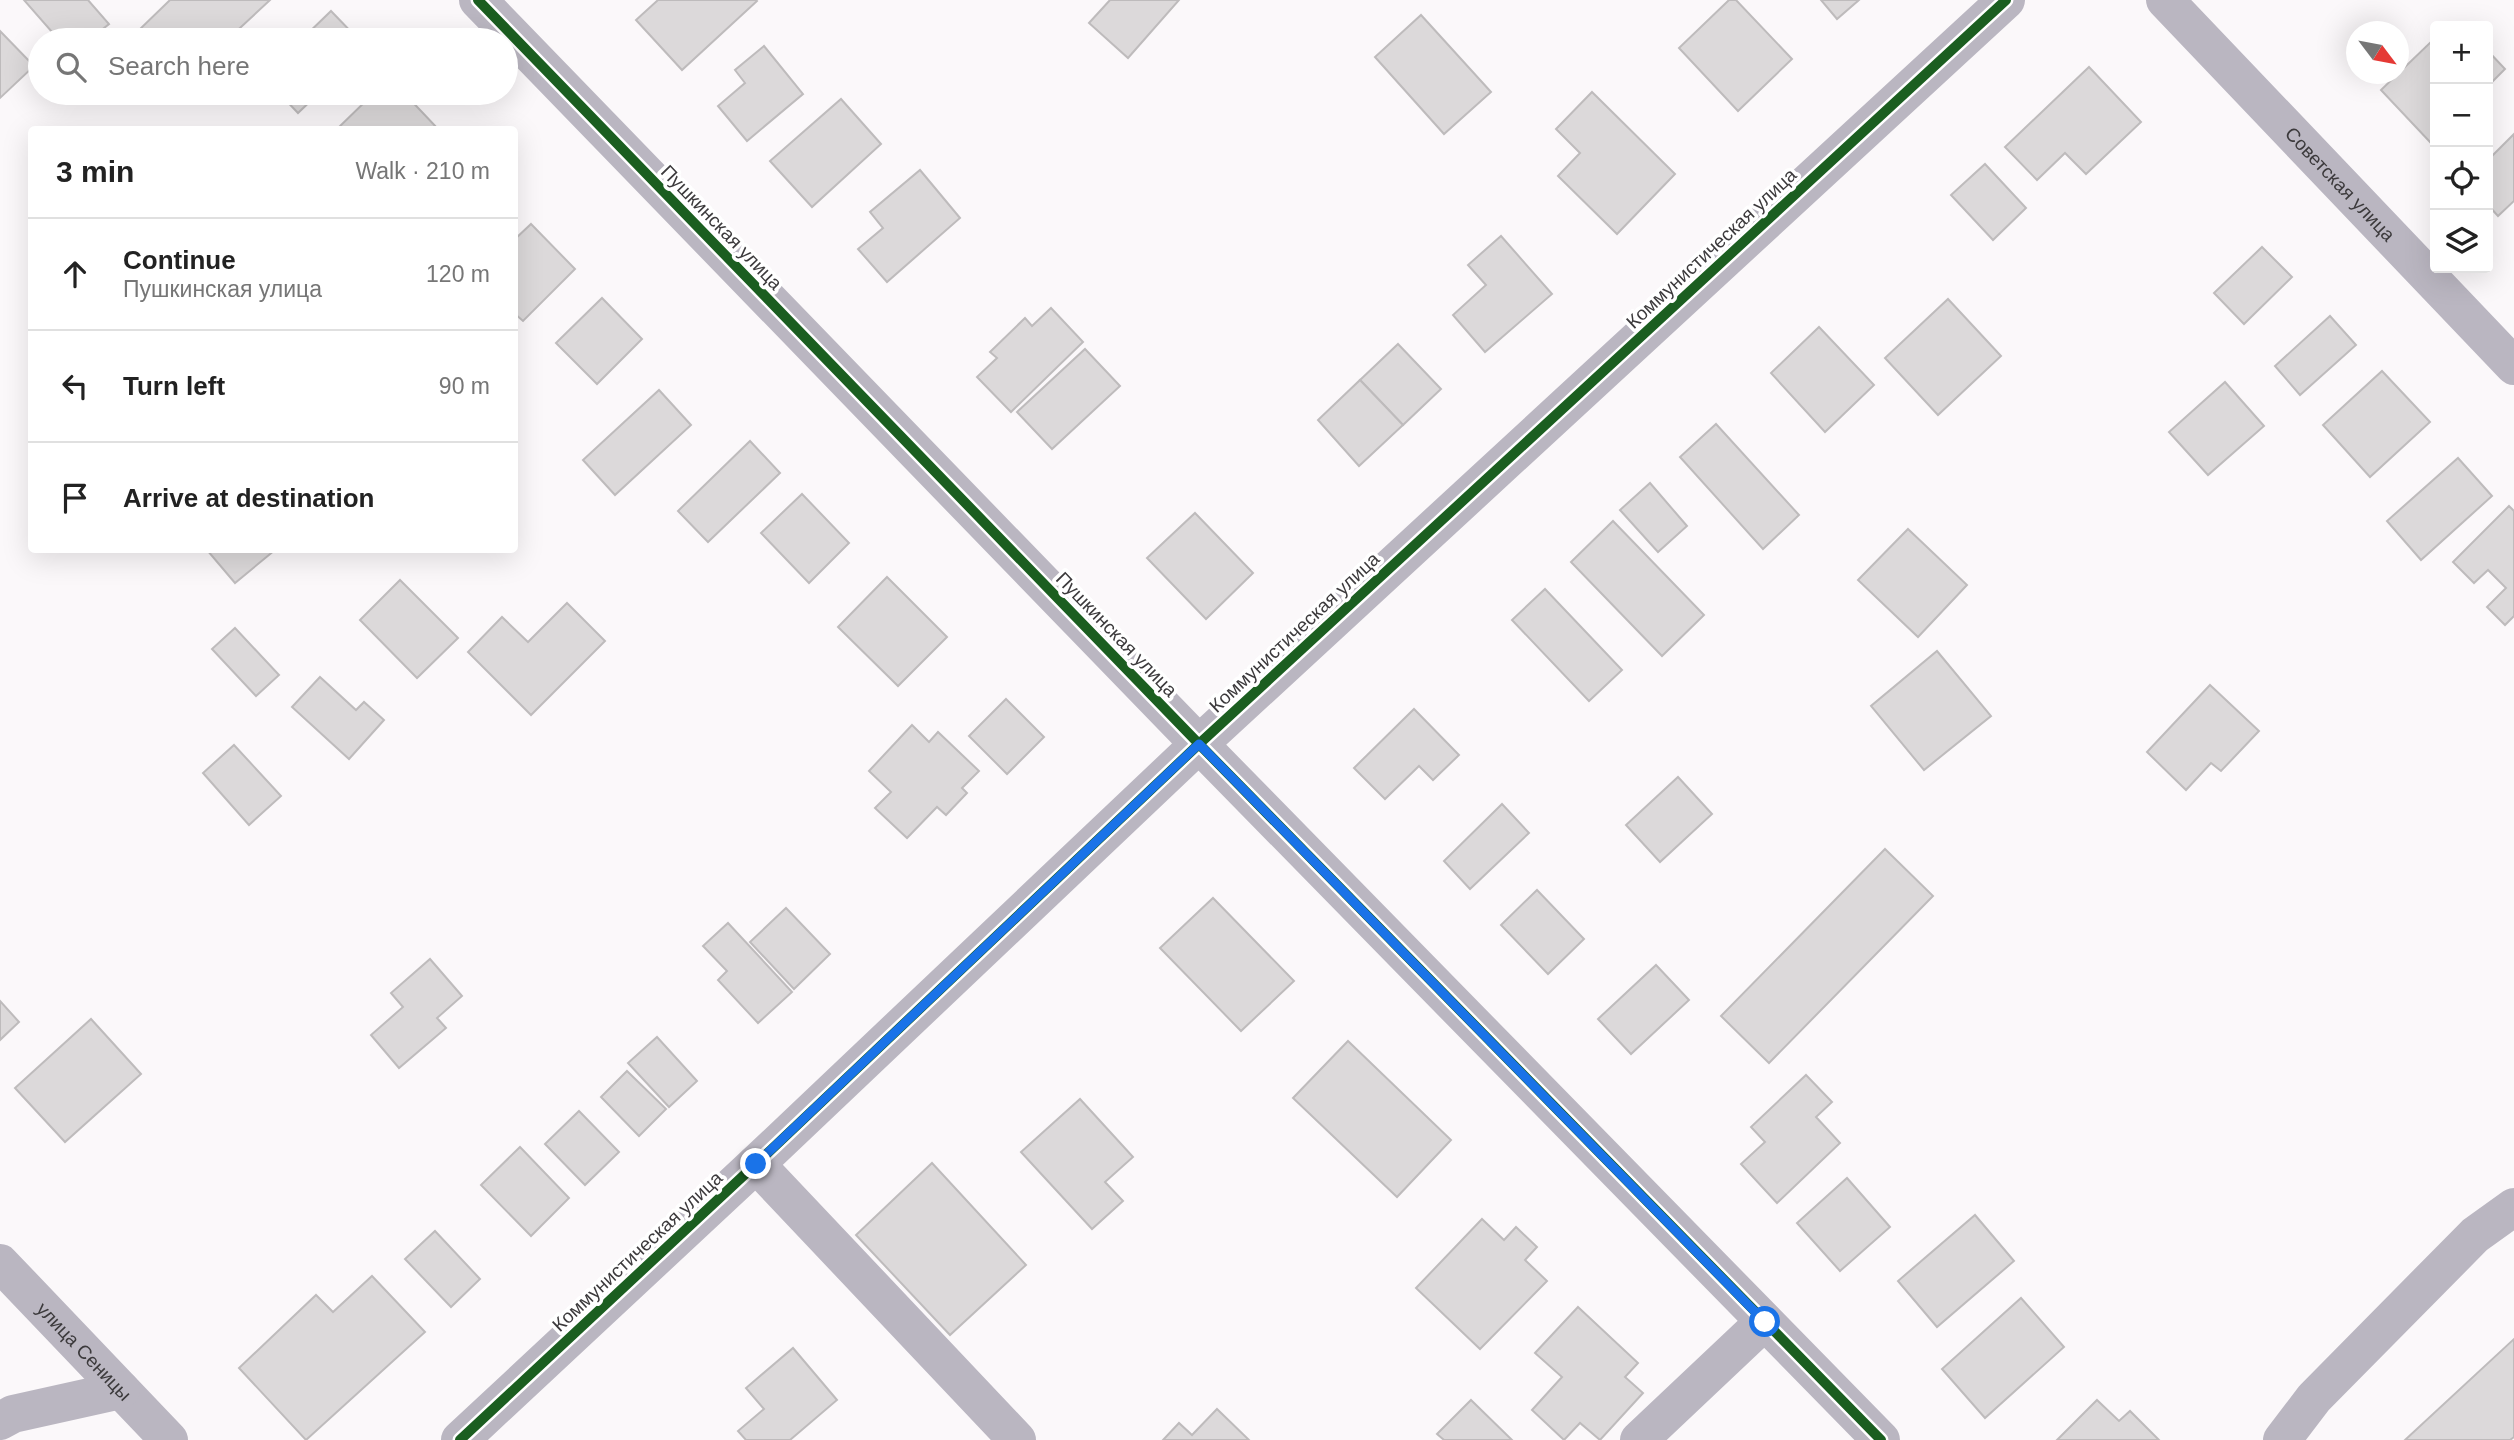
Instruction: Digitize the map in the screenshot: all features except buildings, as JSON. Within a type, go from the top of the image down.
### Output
[{"type":"street","name":"Пушкинская улица","points":[[478,0],[505,28]]},
{"type":"street","name":"Коммунистическая улица","points":[[460,1440],[1199,744],[2006,0]]},
{"type":"street","name":"Советская улица","points":[[2165,0],[2514,366]]},
{"type":"street","name":"Пушкинская улица","points":[[518,41],[1199,744],[1881,1440]]},
{"type":"street","points":[[756,1164],[1017,1440]]},
{"type":"street","points":[[2282,1440],[2314,1398],[2475,1235],[2514,1207]]},
{"type":"street","name":"улица Сеницы","points":[[0,1263],[169,1440]]},
{"type":"street","points":[[1639,1440],[1765,1322]]},
{"type":"street","points":[[0,1421],[13,1414],[121,1390]]},
{"type":"cycle path","points":[[478,0],[505,28]]},
{"type":"cycle path","points":[[460,1440],[1199,744],[2006,0]]},
{"type":"cycle path","points":[[518,41],[1199,744],[1881,1440]]},
{"type":"route","points":[[756,1164],[1199,744],[1765,1322]]}]
